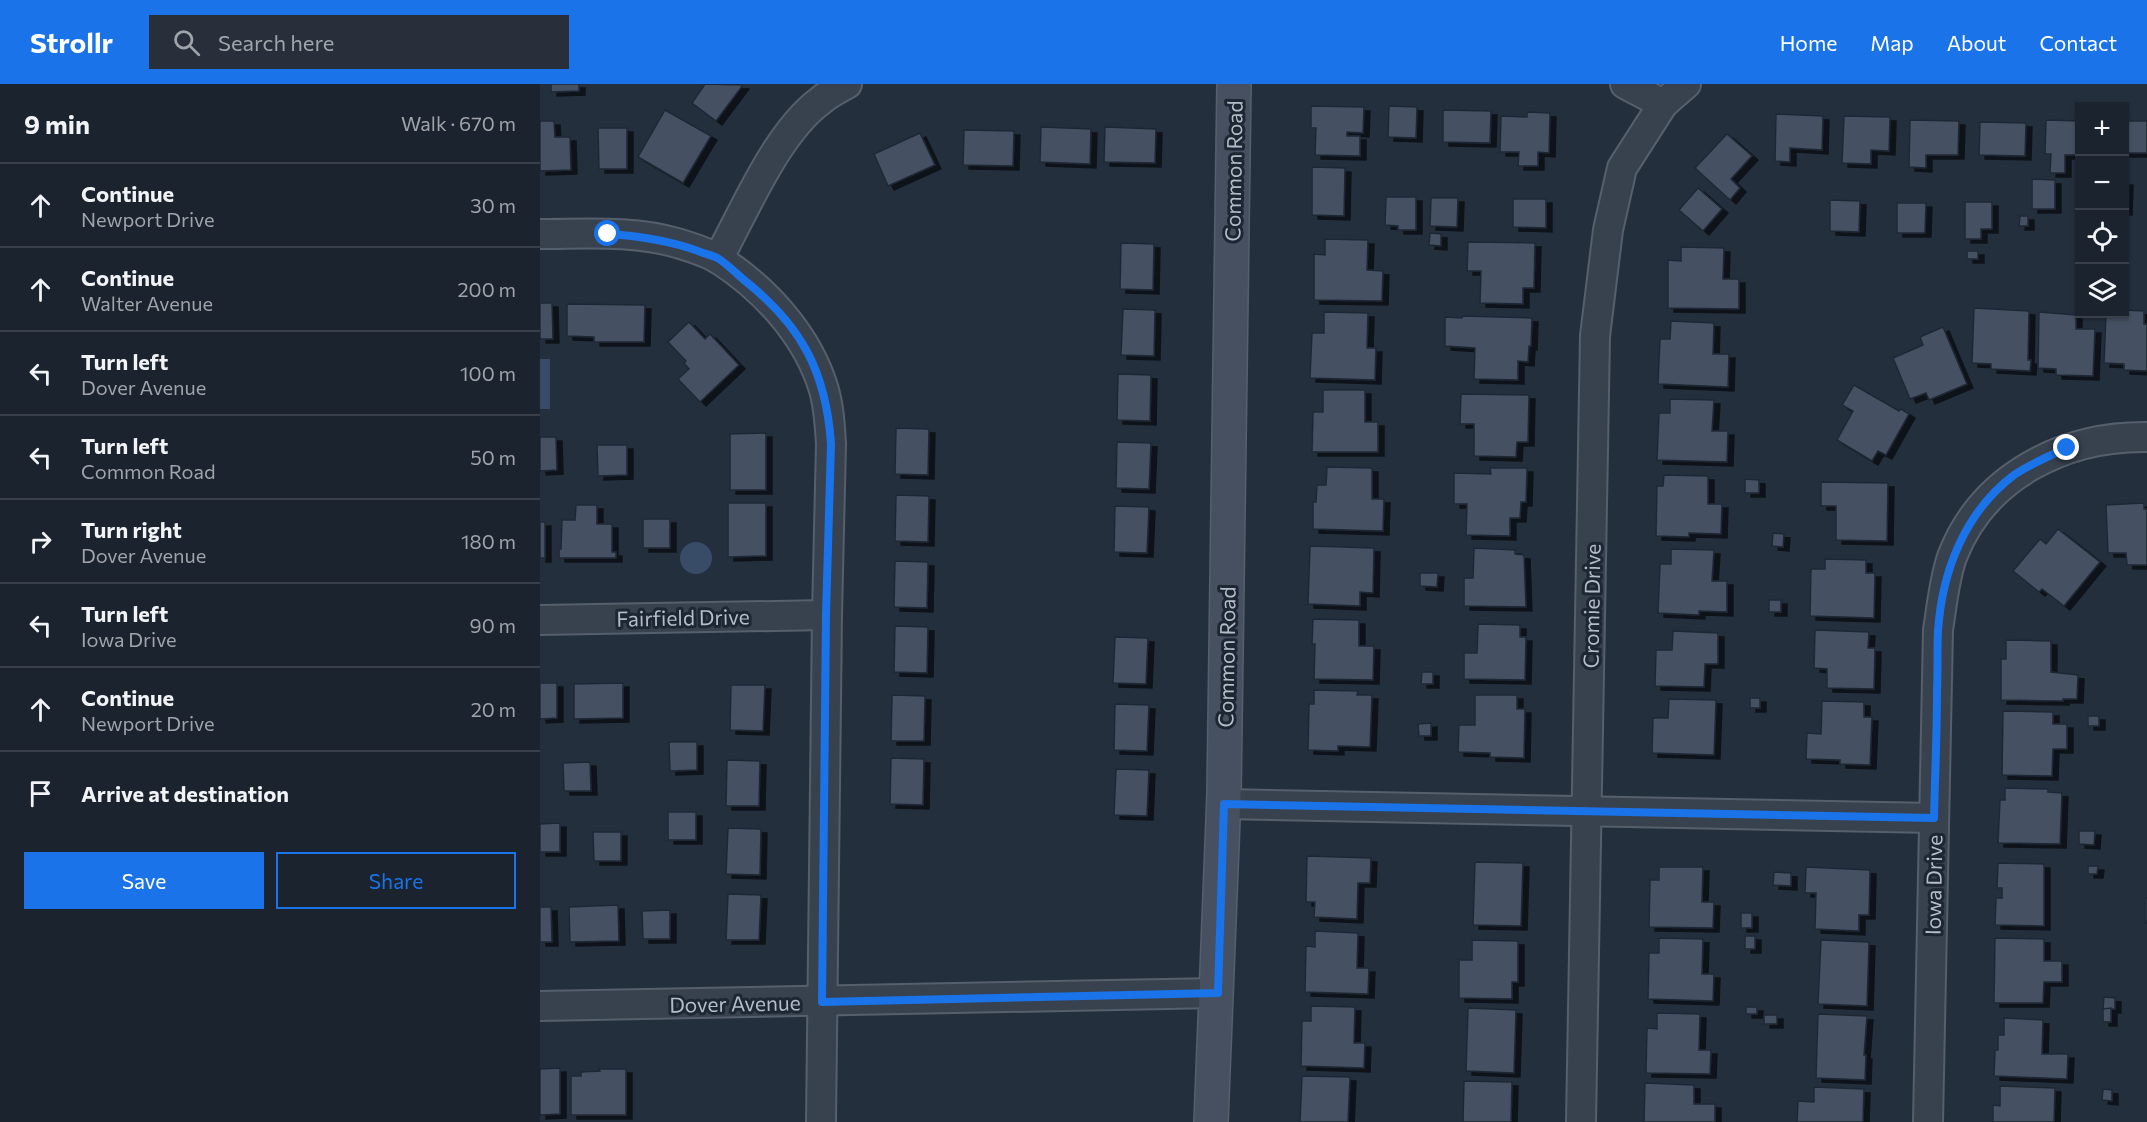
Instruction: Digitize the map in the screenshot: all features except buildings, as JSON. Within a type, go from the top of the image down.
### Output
[{"type":"street","points":[[718,259],[780,143],[820,100],[847,84]]},
{"type":"street","name":"Common Road","points":[[1211,1122],[1224,804],[1234,84]]},
{"type":"street","points":[[1625,84],[1663,104]]},
{"type":"street","name":"Cromie Drive","points":[[1581,1122],[1595,336],[1602,269],[1622,168],[1663,104],[1686,84]]},
{"type":"street","points":[[540,234],[608,234],[646,237],[677,243],[718,259],[765,296],[786,319],[799,336],[824,389],[831,444],[826,615],[821,1122]]},
{"type":"street","name":"Iowa Drive","points":[[1928,1122],[1938,630],[1946,579],[1953,557],[1972,520],[2001,486],[2015,474],[2067,448],[2116,438],[2147,437]]},
{"type":"street","name":"Fairfield Drive","points":[[540,620],[826,615]]},
{"type":"street","points":[[1224,804],[1934,818]]},
{"type":"street","name":"Dover Avenue","points":[[540,1006],[1218,993]]},
{"type":"water","points":[[540,359],[550,359],[550,409],[540,409]]},
{"type":"water","points":[[696,542],[708,546],[712,558],[708,570],[696,574],[684,570],[680,558],[684,546]]},
{"type":"route","points":[[608,234],[646,237],[677,243],[718,259],[765,296],[786,319],[799,336],[824,389],[831,444],[826,615],[822,1002],[1218,993],[1224,804],[1934,818],[1938,630],[1946,579],[1953,557],[1972,520],[2001,486],[2015,474],[2067,448]]}]
